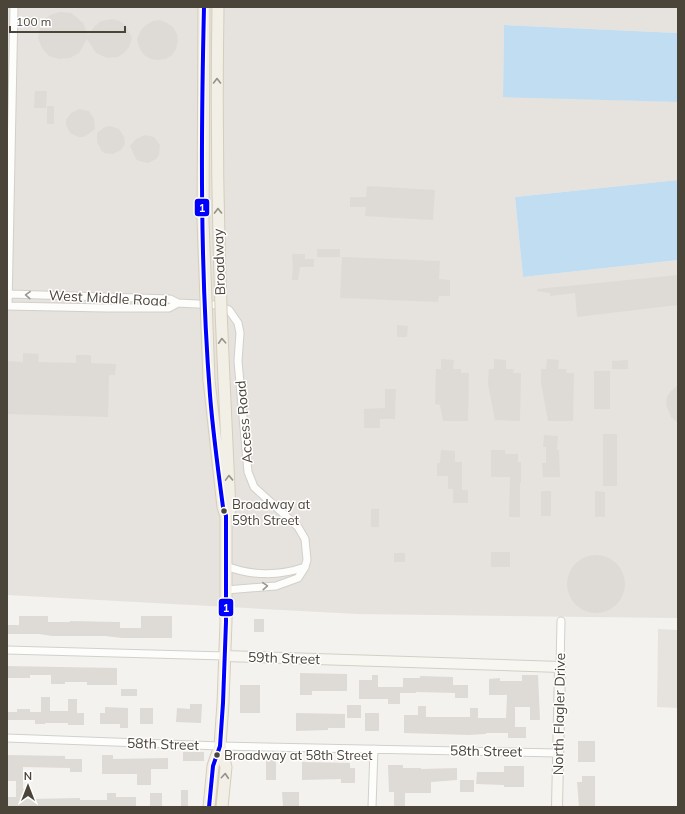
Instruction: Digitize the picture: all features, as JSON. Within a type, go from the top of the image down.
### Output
[{"type":"main road","name":"Broadway","points":[[204,7],[203,221],[209,380],[223,507],[226,516],[225,656],[220,746],[213,766],[210,807]]},
{"type":"main road","name":"Broadway","points":[[218,7],[217,176],[219,274],[230,510],[226,516]]},
{"type":"main road","name":"Broadway","points":[[220,746],[226,767],[222,807]]},
{"type":"street","points":[[8,306],[14,7]]},
{"type":"street","name":"West Middle Road","points":[[8,294],[170,299],[178,303]]},
{"type":"street","name":"West Middle Road","points":[[8,306],[170,308],[178,303]]},
{"type":"street","name":"Access Road","points":[[178,303],[217,305],[229,310],[238,323],[240,333],[238,361],[248,472],[254,486],[298,527],[305,539],[307,560],[305,567]]},
{"type":"street","points":[[226,566],[238,571],[264,574],[294,571],[305,567]]},
{"type":"street","points":[[226,590],[276,586],[298,578],[305,567]]},
{"type":"street","name":"North Flagler Drive","points":[[557,807],[561,621]]},
{"type":"street","name":"59th Street","points":[[7,650],[560,667]]},
{"type":"street","name":"58th Street","points":[[7,738],[220,746],[558,753]]},
{"type":"street","points":[[372,807],[374,749]]},
{"type":"shaded area","points":[[7,7],[678,7],[678,33],[504,25],[503,96],[678,102],[678,180],[515,197],[523,277],[678,260],[678,618],[357,614],[7,595]]},
{"type":"shaded area","points":[[658,629],[678,630],[678,708],[657,707]]},
{"type":"water","points":[[504,25],[678,33],[678,102],[503,97]]},
{"type":"water","points":[[678,180],[678,260],[523,277],[515,197]]},
{"type":"building","points":[[60,12],[71,13],[75,16],[83,23],[88,35],[101,21],[112,19],[120,21],[126,26],[132,38],[129,47],[118,57],[107,58],[96,53],[87,39],[79,53],[70,58],[59,59],[49,56],[42,48],[38,38],[40,27],[50,15]]},
{"type":"building","points":[[160,20],[173,27],[177,34],[178,41],[176,49],[172,55],[166,59],[158,60],[151,59],[144,55],[140,49],[137,39],[141,30],[146,25],[153,21]]},
{"type":"building","points":[[35,91],[47,91],[46,108],[34,108]]},
{"type":"building","points":[[47,106],[54,106],[54,124],[47,124]]},
{"type":"building","points":[[79,109],[89,111],[94,119],[95,129],[83,137],[78,137],[70,133],[66,125],[66,120],[71,113]]},
{"type":"building","points":[[110,126],[119,129],[124,137],[125,144],[121,150],[113,154],[104,153],[97,142],[97,133],[105,127]]},
{"type":"building","points":[[145,135],[154,137],[160,145],[159,155],[156,159],[148,163],[136,159],[130,146],[136,139]]},
{"type":"building","points":[[367,186],[435,190],[433,220],[365,216],[366,207],[350,207],[350,197],[366,197]]},
{"type":"building","points":[[317,249],[340,249],[340,257],[317,257]]},
{"type":"building","points":[[292,254],[305,254],[305,259],[314,259],[314,267],[300,267],[298,280],[292,280]]},
{"type":"building","points":[[342,257],[440,261],[439,279],[450,280],[450,296],[439,296],[438,302],[340,298]]},
{"type":"building","points":[[678,275],[678,305],[577,317],[575,293],[550,296],[550,293],[537,291],[537,289]]},
{"type":"building","points":[[397,325],[408,326],[407,337],[397,337]]},
{"type":"building","points":[[23,353],[39,354],[38,362],[76,363],[76,355],[91,355],[91,363],[116,364],[115,375],[109,375],[108,417],[7,414],[7,361],[23,362]]},
{"type":"building","points":[[441,359],[454,360],[453,369],[461,369],[461,373],[469,373],[468,421],[443,421],[440,405],[435,404],[436,369],[441,369]]},
{"type":"building","points":[[494,359],[506,360],[506,369],[514,369],[513,373],[521,373],[520,421],[495,420],[488,384],[489,369],[494,369]]},
{"type":"building","points":[[547,359],[559,360],[558,369],[567,369],[566,373],[574,373],[573,421],[548,421],[541,383],[541,369],[546,369]]},
{"type":"building","points":[[628,360],[628,369],[612,369],[612,361]]},
{"type":"building","points":[[594,371],[610,371],[610,409],[594,409]]},
{"type":"building","points":[[678,385],[678,423],[671,417],[666,405],[667,397]]},
{"type":"building","points":[[385,389],[396,389],[395,419],[380,419],[380,428],[364,428],[364,409],[385,408]]},
{"type":"building","points":[[603,434],[617,434],[617,486],[603,486]]},
{"type":"building","points":[[544,435],[558,436],[557,450],[559,450],[560,477],[543,477],[542,463],[546,463],[546,447],[543,447]]},
{"type":"building","points":[[441,450],[455,451],[455,462],[462,462],[462,490],[468,490],[468,503],[453,503],[453,489],[448,489],[448,476],[437,476],[437,463],[440,463]]},
{"type":"building","points":[[491,450],[505,450],[505,454],[518,454],[518,462],[521,462],[520,517],[509,517],[510,477],[491,477]]},
{"type":"building","points":[[541,491],[551,491],[551,516],[541,516]]},
{"type":"building","points":[[595,491],[605,492],[605,517],[595,517]]},
{"type":"building","points":[[371,509],[379,509],[379,527],[371,527]]},
{"type":"building","points":[[491,552],[510,552],[510,567],[491,567]]},
{"type":"building","points":[[394,553],[405,553],[405,562],[394,562]]},
{"type":"building","points":[[596,555],[607,557],[620,568],[623,573],[625,584],[623,595],[612,608],[607,611],[596,613],[585,611],[572,600],[569,595],[567,584],[569,573],[580,560],[585,557]]},
{"type":"building","points":[[19,616],[48,616],[48,622],[120,622],[120,628],[141,628],[141,616],[172,616],[172,638],[122,638],[105,636],[7,634],[7,625],[19,625]]},
{"type":"building","points":[[254,619],[264,619],[264,632],[254,632]]},
{"type":"building","points":[[7,666],[117,668],[117,685],[87,685],[87,682],[65,682],[65,684],[51,684],[51,675],[30,675],[30,678],[7,678]]},
{"type":"building","points":[[300,673],[347,674],[347,691],[312,691],[312,695],[300,695]]},
{"type":"building","points":[[372,675],[378,675],[378,687],[403,687],[403,678],[420,678],[420,676],[453,677],[453,685],[468,685],[468,698],[455,698],[455,693],[416,692],[400,693],[400,704],[388,704],[388,699],[359,699],[359,680],[372,680]]},
{"type":"building","points":[[522,675],[538,675],[540,720],[530,720],[530,707],[515,707],[515,727],[526,727],[526,738],[508,738],[508,733],[468,735],[404,733],[404,715],[418,715],[418,706],[426,706],[426,717],[470,717],[470,708],[478,708],[478,718],[506,718],[507,695],[489,695],[489,679],[500,678],[500,681],[522,681]]},
{"type":"building","points":[[240,685],[260,685],[260,713],[240,713]]},
{"type":"building","points":[[121,689],[137,689],[137,696],[121,696]]},
{"type":"building","points":[[41,697],[50,697],[50,711],[68,711],[68,699],[77,699],[77,713],[84,713],[84,725],[68,725],[68,723],[35,724],[35,720],[7,720],[7,712],[17,712],[17,709],[30,709],[30,712],[41,712]]},
{"type":"building","points":[[190,704],[202,704],[201,723],[176,722],[177,708],[190,709]]},
{"type":"building","points":[[347,705],[361,705],[361,718],[347,718]]},
{"type":"building","points":[[105,707],[128,708],[128,728],[120,728],[120,724],[100,724],[100,713],[105,713]]},
{"type":"building","points":[[140,708],[153,708],[153,724],[140,724]]},
{"type":"building","points":[[296,713],[345,714],[345,728],[296,731]]},
{"type":"building","points":[[365,713],[379,713],[379,731],[365,731]]},
{"type":"building","points":[[578,741],[595,741],[595,762],[578,762]]},
{"type":"building","points":[[183,752],[204,752],[204,761],[183,761]]},
{"type":"building","points":[[7,755],[65,756],[65,759],[82,759],[82,772],[70,772],[70,768],[23,767],[23,789],[28,789],[28,799],[80,798],[80,800],[107,800],[107,793],[116,793],[116,797],[136,797],[136,807],[7,807],[7,797],[16,797],[16,781],[7,781]]},
{"type":"building","points":[[102,755],[113,755],[113,759],[168,758],[168,769],[151,769],[151,785],[137,785],[137,774],[102,774]]},
{"type":"building","points":[[266,760],[276,760],[276,780],[266,780]]},
{"type":"building","points":[[302,762],[350,763],[350,768],[355,768],[355,783],[341,783],[341,779],[302,780]]},
{"type":"building","points":[[388,765],[403,765],[403,768],[421,769],[457,768],[457,780],[431,782],[431,793],[405,793],[405,807],[394,807],[394,792],[389,792]]},
{"type":"building","points":[[504,766],[524,766],[524,787],[504,787],[504,785],[476,784],[477,772],[504,772]]},
{"type":"building","points":[[582,776],[595,776],[595,807],[579,807],[577,782],[582,782]]},
{"type":"building","points":[[460,780],[474,780],[474,792],[460,792]]},
{"type":"building","points":[[181,790],[188,790],[188,807],[181,807]]},
{"type":"building","points":[[282,792],[299,792],[299,807],[283,807]]},
{"type":"building","points":[[150,793],[162,793],[162,807],[150,807]]},
{"type":"transit line","name":"1","points":[[204,7],[202,104],[204,298],[210,395],[217,465],[223,507],[226,516],[226,622],[223,703],[220,746],[213,766],[209,807]]},
{"type":"place","name":"Broadway at 59th Street","points":[[224,511]]},
{"type":"place","name":"Broadway at 58th Street","points":[[217,755]]}]
